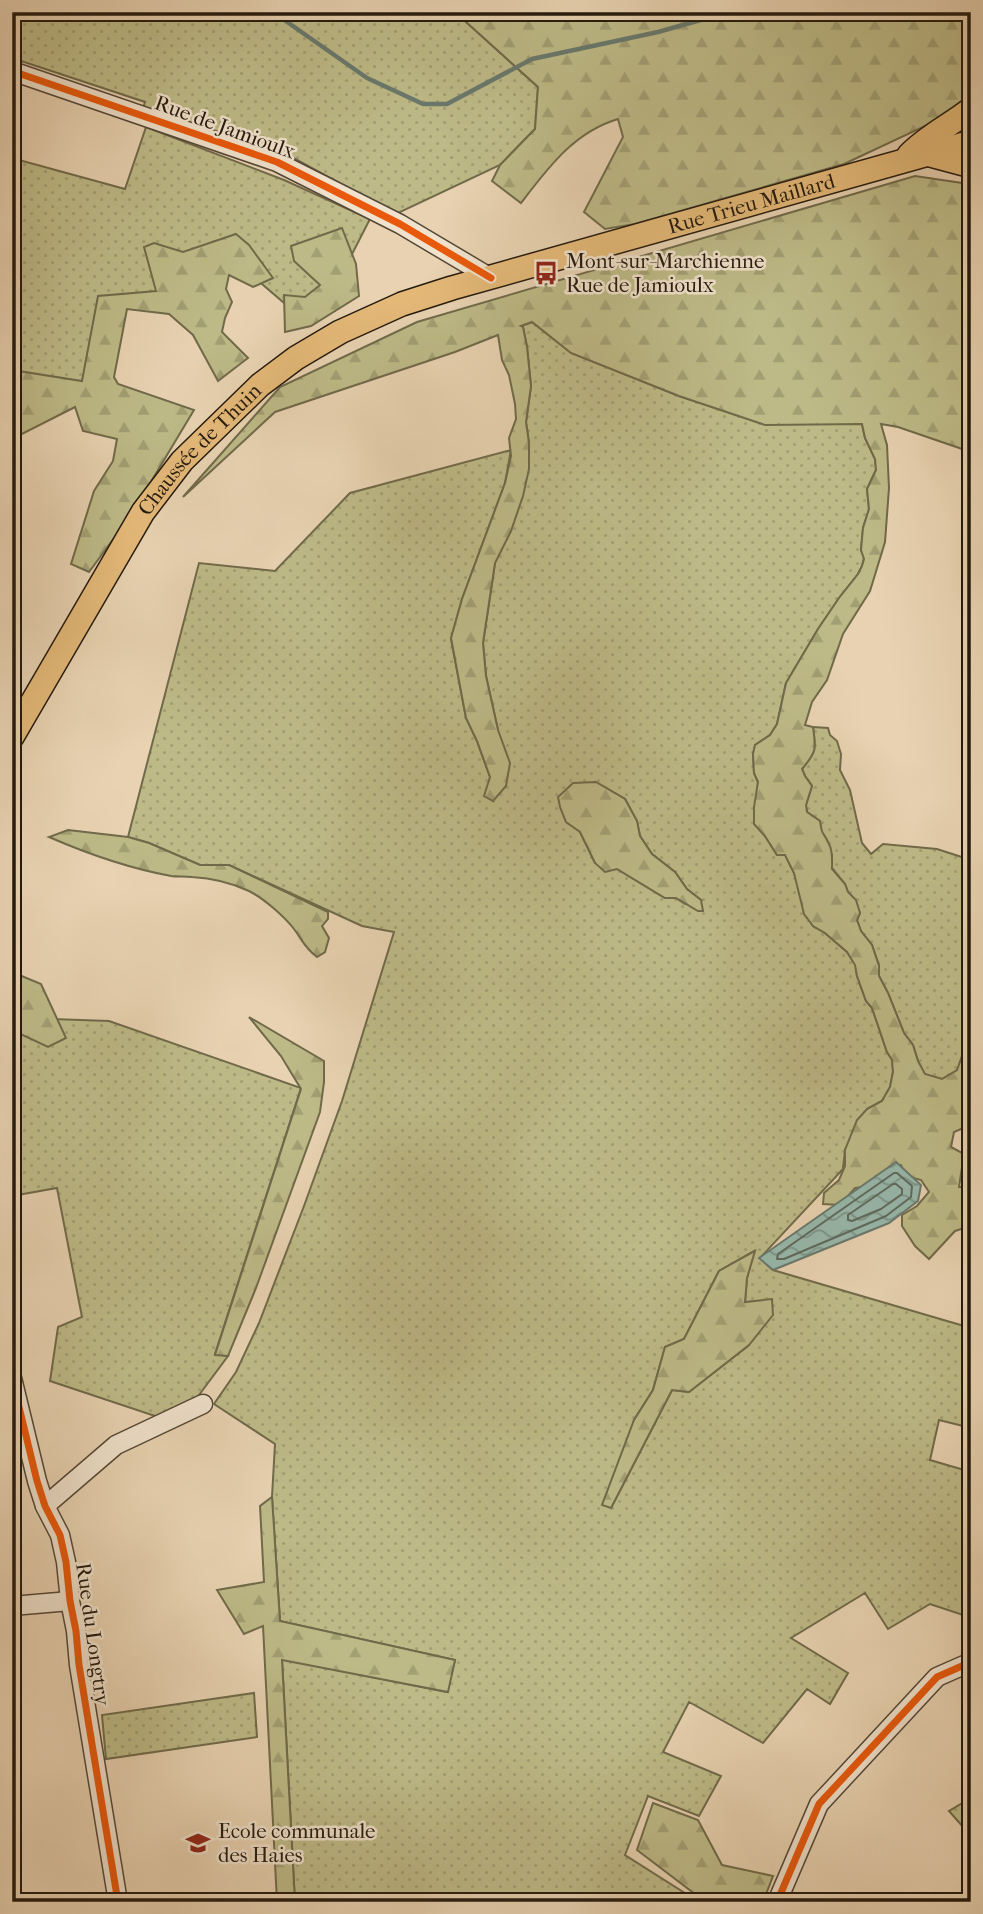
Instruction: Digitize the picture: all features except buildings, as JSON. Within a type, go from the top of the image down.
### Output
[{"type":"main road","points":[[903,161],[918,146],[971,109]]},
{"type":"main road","name":"Rue Trieu Maillard","points":[[491,278],[971,142]]},
{"type":"main road","points":[[927,154],[971,166]]},
{"type":"main road","name":"Chaussée de Thuin","points":[[12,737],[143,512],[182,461],[260,386],[296,358],[340,332],[402,304],[491,278]]},
{"type":"street","name":"Rue de Jamioulx","points":[[12,71],[277,162],[400,225],[491,278]]},
{"type":"street","name":"Rue du Longtry","points":[[12,1378],[37,1481],[60,1535],[66,1562],[79,1665],[118,1902]]},
{"type":"street","points":[[46,1506],[116,1445],[203,1404]]},
{"type":"street","points":[[12,1606],[70,1601]]},
{"type":"street","points":[[777,1902],[819,1804],[937,1677],[971,1662]]},
{"type":"green space","points":[[12,12],[455,12],[538,87],[535,129],[500,165],[396,214],[288,155],[143,108],[145,102],[12,58]]},
{"type":"green space","points":[[455,12],[971,12],[971,98],[938,120],[844,164],[635,224],[605,229],[584,212],[623,137],[618,119],[602,125],[575,142],[552,164],[521,203],[492,181],[500,165],[535,129],[538,87]]},
{"type":"green space","points":[[146,127],[284,180],[370,219],[349,260],[305,321],[219,247],[162,299],[106,296],[82,381],[12,442],[12,158],[125,189]]},
{"type":"green space","points":[[915,176],[971,186],[971,452],[898,427],[881,424],[887,445],[889,488],[885,542],[870,591],[843,634],[827,680],[812,702],[805,725],[813,727],[814,750],[802,769],[812,786],[806,805],[807,812],[820,821],[831,850],[832,869],[856,900],[860,913],[857,920],[861,931],[872,945],[879,966],[879,976],[925,1074],[942,1079],[957,1070],[962,1056],[971,1069],[971,1130],[961,1129],[954,1132],[951,1147],[964,1154],[959,1187],[971,1187],[971,1226],[955,1231],[929,1259],[915,1246],[902,1226],[902,1215],[917,1206],[929,1192],[921,1180],[906,1176],[901,1165],[888,1170],[868,1185],[855,1188],[840,1205],[823,1204],[824,1193],[839,1180],[845,1166],[845,1150],[857,1120],[867,1109],[882,1101],[890,1087],[892,1060],[872,1008],[866,1001],[855,965],[847,952],[813,926],[804,914],[794,873],[785,855],[777,855],[754,824],[758,782],[754,773],[755,745],[770,735],[777,724],[786,683],[818,629],[858,574],[864,559],[861,550],[863,528],[869,509],[867,489],[876,470],[875,459],[862,424],[765,425],[679,396],[571,353],[532,322],[521,326],[527,347],[531,386],[526,422],[529,469],[511,531],[495,563],[483,643],[486,676],[498,730],[510,763],[506,786],[493,801],[484,796],[490,777],[466,718],[451,638],[462,599],[505,483],[511,456],[509,438],[516,419],[515,404],[498,335],[275,412],[183,497],[280,387],[417,322]]},
{"type":"green space","points":[[342,228],[356,264],[359,296],[311,326],[285,332],[284,295],[305,297],[320,285],[294,261],[291,246]]},
{"type":"green space","points":[[236,234],[249,245],[273,278],[253,287],[229,275],[226,289],[232,302],[222,332],[248,358],[218,381],[193,335],[169,314],[127,309],[114,377],[118,384],[194,410],[131,515],[89,572],[71,564],[94,491],[113,461],[117,439],[83,431],[75,407],[20,435],[12,433],[12,370],[82,381],[98,296],[156,291],[144,247],[154,243],[183,252]]},
{"type":"green space","points":[[532,322],[571,353],[679,396],[765,424],[862,424],[875,459],[876,470],[867,489],[869,509],[863,528],[862,566],[818,629],[786,683],[777,724],[770,735],[755,745],[754,773],[758,782],[754,823],[777,855],[785,854],[813,926],[847,952],[856,965],[866,1001],[872,1008],[892,1059],[893,1072],[890,1087],[882,1101],[867,1109],[845,1150],[843,1169],[760,1258],[773,1270],[971,1328],[971,1428],[939,1420],[930,1460],[971,1472],[971,1604],[969,1617],[930,1604],[888,1629],[865,1593],[791,1638],[848,1673],[830,1704],[807,1689],[763,1743],[689,1702],[663,1752],[721,1776],[699,1816],[648,1796],[625,1855],[699,1902],[295,1902],[282,1659],[447,1692],[455,1660],[280,1621],[272,1497],[275,1444],[214,1404],[236,1372],[259,1323],[304,1206],[342,1101],[394,932],[362,926],[229,865],[200,865],[128,837],[199,563],[275,571],[350,493],[511,450],[505,483],[462,599],[451,639],[466,718],[490,777],[493,801],[498,730],[486,676],[483,643],[495,563],[529,443],[526,422],[531,386],[523,327],[519,327]],"holes":[[[596,782],[625,799],[637,821],[640,836],[652,854],[675,872],[687,889],[701,900],[685,904],[676,898],[665,898],[617,869],[595,863],[580,832]],[[754,1251],[747,1278],[745,1302],[749,1345],[689,1392],[672,1390],[611,1508],[634,1420],[653,1390],[665,1347],[684,1339],[719,1271]]]},
{"type":"green space","points":[[813,727],[828,728],[830,735],[837,741],[841,754],[840,770],[850,790],[862,843],[871,854],[883,844],[937,849],[971,860],[971,1069],[966,1061],[958,1070],[942,1079],[925,1075],[913,1045],[904,1033],[879,976],[879,966],[872,945],[861,931],[857,920],[860,913],[845,884],[832,868],[832,855],[822,835],[820,821],[807,812],[806,805],[812,786],[802,769],[814,750]]},
{"type":"green space","points":[[596,782],[625,799],[637,821],[640,836],[652,854],[675,872],[687,889],[701,900],[703,911],[698,911],[676,898],[665,898],[617,869],[605,872],[595,863],[580,832],[566,822],[558,797],[573,783]]},
{"type":"green space","points":[[68,830],[128,837],[200,865],[229,865],[328,912],[328,919],[322,926],[329,938],[325,952],[317,957],[285,919],[249,891],[213,880],[171,876],[139,869],[93,855],[49,837]]},
{"type":"green space","points":[[12,972],[41,984],[66,1038],[48,1047],[12,1030]]},
{"type":"green space","points":[[12,1006],[52,1019],[109,1021],[301,1088],[215,1354],[228,1356],[196,1399],[172,1415],[155,1416],[50,1381],[58,1327],[82,1317],[57,1188],[12,1196]]},
{"type":"green space","points":[[249,1017],[324,1061],[324,1082],[320,1112],[256,1288],[228,1356],[215,1355],[301,1089],[281,1056]]},
{"type":"green space","points":[[755,1251],[747,1278],[745,1302],[772,1299],[773,1315],[749,1345],[689,1392],[672,1390],[611,1508],[602,1505],[634,1420],[653,1390],[665,1347],[684,1339],[719,1271]]},
{"type":"green space","points":[[272,1497],[280,1621],[455,1660],[448,1692],[282,1660],[295,1902],[277,1902],[263,1626],[244,1634],[217,1590],[264,1582],[260,1506]]},
{"type":"green space","points":[[254,1693],[257,1737],[106,1759],[102,1715]]},
{"type":"green space","points":[[971,1798],[971,1836],[949,1811]]},
{"type":"green space","points":[[653,1803],[698,1820],[722,1865],[773,1876],[763,1902],[721,1902],[695,1894],[637,1850]]},
{"type":"water","points":[[896,1162],[921,1185],[918,1201],[889,1223],[773,1270],[759,1258]]},
{"type":"waterway","points":[[273,12],[367,78],[423,104],[447,104],[532,59],[658,32],[729,12]]},
{"type":"cycle path","points":[[12,71],[277,162],[400,224],[491,278]]},
{"type":"cycle path","points":[[12,1378],[37,1481],[45,1506],[60,1535],[66,1562],[79,1665],[118,1902]]},
{"type":"cycle path","points":[[777,1902],[819,1804],[937,1677],[971,1662]]},
{"type":"place","name":"Mont-sur-Marchienne Rue de Jamioulx","points":[[546,273]]},
{"type":"place","name":"Ecole communale des Haies","points":[[198,1843]]}]
